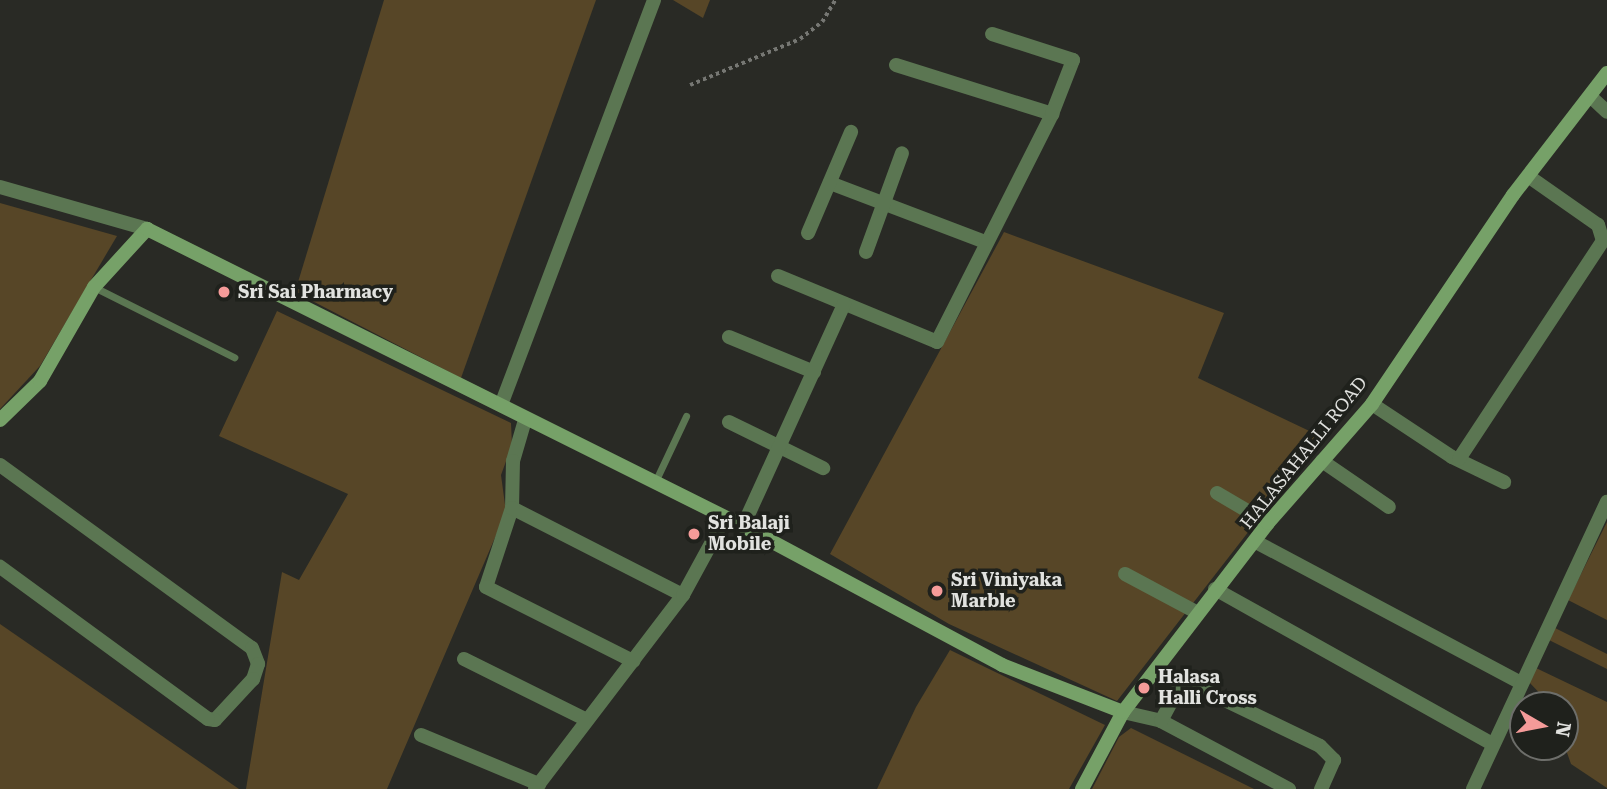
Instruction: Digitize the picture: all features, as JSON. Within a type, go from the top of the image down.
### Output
[{"type":"street","points":[[501,405],[654,0]]},
{"type":"street","points":[[778,276],[937,342],[985,242],[1052,114],[1073,60],[992,34]]},
{"type":"street","points":[[896,65],[1052,114]]},
{"type":"street","name":"HALASAHALLI ROAD","points":[[1082,789],[1123,712],[1268,523],[1372,404],[1528,176],[1607,73]]},
{"type":"street","points":[[1590,96],[1607,112]]},
{"type":"street","points":[[808,233],[851,132]]},
{"type":"street","points":[[866,252],[902,153]]},
{"type":"street","points":[[1459,459],[1603,241],[1605,231],[1528,176]]},
{"type":"street","points":[[830,183],[985,242]]},
{"type":"street","points":[[0,187],[147,229],[501,405],[525,420],[743,526],[1002,665],[1123,712],[1161,721],[1289,789]]},
{"type":"street","points":[[0,420],[47,370],[94,287],[147,229]]},
{"type":"street","points":[[743,526],[844,304]]},
{"type":"street","points":[[729,337],[814,372]]},
{"type":"street","points":[[1372,404],[1459,459],[1504,482]]},
{"type":"street","points":[[525,420],[513,460],[512,508],[486,587],[633,661]]},
{"type":"street","points":[[729,422],[823,468]]},
{"type":"street","points":[[1322,461],[1390,507]]},
{"type":"street","points":[[0,465],[252,648],[258,664],[253,679],[215,720],[208,719],[0,567]]},
{"type":"street","points":[[1217,493],[1268,523]]},
{"type":"street","points":[[1474,789],[1492,744],[1607,502]]},
{"type":"street","points":[[512,508],[683,595]]},
{"type":"street","points":[[421,735],[537,787],[585,719],[683,595],[725,518]]},
{"type":"street","points":[[1256,541],[1521,683]]},
{"type":"street","points":[[1125,574],[1198,613]]},
{"type":"street","points":[[1215,589],[1492,744]]},
{"type":"street","points":[[464,659],[585,719]]},
{"type":"street","points":[[1161,721],[1183,680],[1320,746],[1334,760],[1321,789]]},
{"type":"lane","points":[[94,287],[234,357]]},
{"type":"lane","points":[[655,483],[686,416]]},
{"type":"path","points":[[690,85],[800,39],[822,22],[835,0]]},
{"type":"shaded area","points":[[384,0],[596,0],[461,378],[295,292]]},
{"type":"shaded area","points":[[673,0],[710,0],[703,18]]},
{"type":"shaded area","points":[[0,203],[117,236],[40,366],[0,409]]},
{"type":"shaded area","points":[[1004,232],[1224,313],[1198,378],[1322,437],[1117,701],[949,624],[830,554]]},
{"type":"shaded area","points":[[277,311],[511,423],[512,445],[501,475],[506,512],[387,789],[246,789],[282,572],[299,580],[348,494],[219,436]]},
{"type":"shaded area","points":[[1607,522],[1607,620],[1568,600]]},
{"type":"shaded area","points":[[0,624],[239,789],[0,789]]},
{"type":"shaded area","points":[[1555,628],[1607,654],[1607,669],[1549,640]]},
{"type":"shaded area","points":[[950,650],[1105,725],[1069,789],[877,789],[916,707]]},
{"type":"shaded area","points":[[1536,668],[1607,702],[1607,788],[1570,761],[1579,761],[1579,691],[1538,691],[1528,681]]},
{"type":"shaded area","points":[[1131,728],[1254,789],[1092,789],[1119,737]]},
{"type":"place","name":"Sri Sai Pharmacy","points":[[224,292]]},
{"type":"place","name":"Sri Balaji Mobile","points":[[694,534]]},
{"type":"place","name":"Sri Viniyaka Marble","points":[[937,591]]},
{"type":"place","name":"Halasa Halli Cross","points":[[1144,688]]}]
